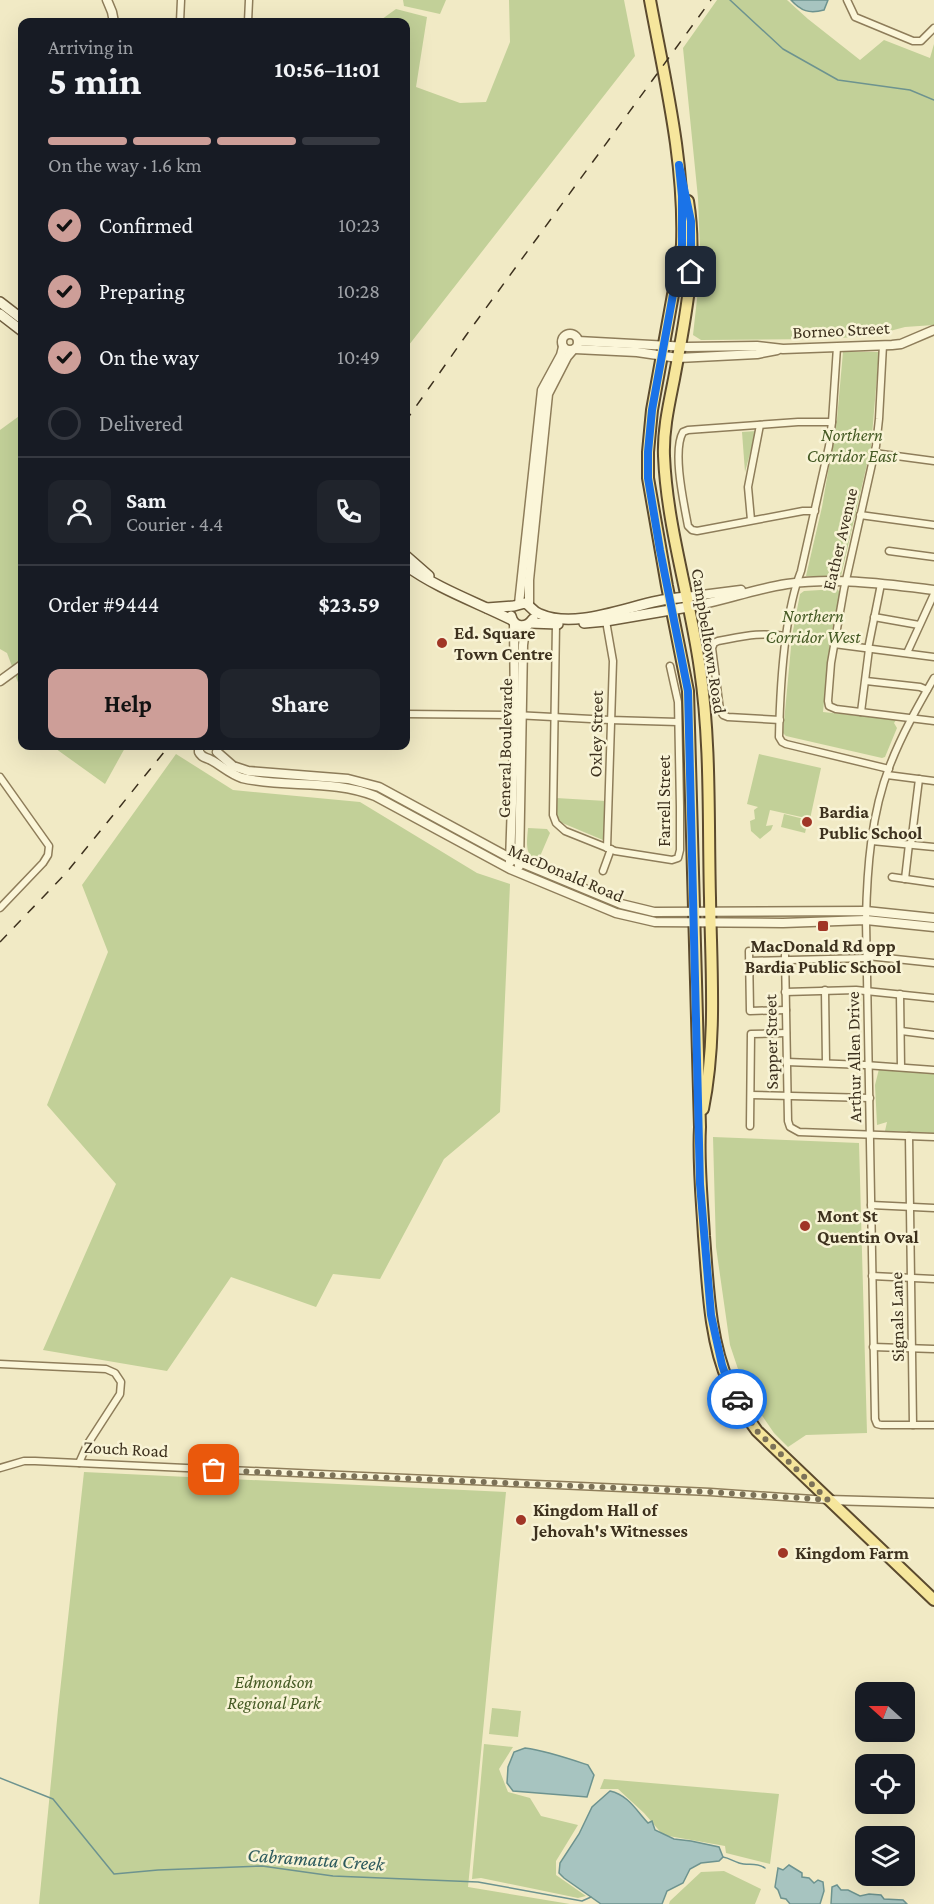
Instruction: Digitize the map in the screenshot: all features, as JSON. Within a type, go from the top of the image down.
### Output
[{"type":"main road","name":"Campbelltown Road","points":[[650,0],[691,221],[692,252],[689,291],[665,425],[664,453],[667,498],[700,668],[705,716],[712,982],[708,1083],[700,1127]]},
{"type":"main road","name":"Campbelltown Road","points":[[679,165],[682,196],[682,245],[649,433],[648,478],[688,691],[700,1127],[699,1165],[709,1300],[722,1365],[729,1385],[757,1431],[934,1600]]},
{"type":"main road","points":[[0,302],[18,316]]},
{"type":"main road","points":[[0,314],[18,328]]},
{"type":"main road","points":[[410,559],[440,586]]},
{"type":"main road","points":[[410,568],[460,597],[521,626],[606,621],[670,604]]},
{"type":"main road","points":[[487,608],[524,606],[547,617],[580,618],[687,602]]},
{"type":"main road","points":[[513,621],[511,613],[524,606]]},
{"type":"main road","points":[[524,606],[534,618],[529,624]]},
{"type":"main road","points":[[580,618],[586,620],[602,617],[606,621]]},
{"type":"street","points":[[107,0],[113,18]]},
{"type":"street","points":[[180,18],[181,0]]},
{"type":"street","points":[[248,18],[249,0]]},
{"type":"street","points":[[847,0],[855,17],[913,41],[921,41],[934,28]]},
{"type":"street","name":"Borneo Street","points":[[663,351],[680,346],[757,346],[783,349],[901,344],[934,330]]},
{"type":"street","points":[[567,335],[575,336],[575,346],[548,394],[529,580],[524,606],[532,487],[542,390],[561,355],[562,341],[567,335]]},
{"type":"street","name":"Eather Avenue","points":[[861,712],[833,708],[828,703],[834,644],[874,453],[879,419],[883,345]]},
{"type":"street","points":[[563,347],[567,350],[575,346],[663,351]]},
{"type":"street","points":[[837,347],[832,422],[825,467],[797,583],[787,636],[780,739],[786,744],[888,772],[934,781]]},
{"type":"street","name":"Borneo Street","points":[[663,351],[678,358],[757,354],[783,349]]},
{"type":"street","points":[[815,512],[807,510],[697,531],[689,528],[681,489],[680,441],[685,430],[832,422]]},
{"type":"street","points":[[751,520],[748,487],[760,425]]},
{"type":"street","points":[[874,453],[934,460]]},
{"type":"street","points":[[532,487],[535,480],[537,456],[542,454]]},
{"type":"street","points":[[860,515],[934,525]]},
{"type":"street","points":[[889,551],[934,557]]},
{"type":"street","points":[[687,602],[797,583],[846,581],[934,592],[907,654]]},
{"type":"street","points":[[881,584],[869,649],[861,712],[934,721]]},
{"type":"street","points":[[874,618],[914,622],[920,625]]},
{"type":"street","points":[[510,868],[514,760],[519,715],[513,621]]},
{"type":"street","name":"Oxley Street","points":[[603,871],[609,849],[613,661],[606,621]]},
{"type":"street","name":"General Boulevarde","points":[[519,873],[519,715],[523,645],[525,630],[529,624]]},
{"type":"street","name":"Farrell Street","points":[[556,624],[553,814],[556,823],[564,831],[609,849],[668,860],[678,858],[680,850],[678,702],[670,666]]},
{"type":"street","points":[[780,720],[723,715],[720,710],[712,648],[718,641],[753,634],[787,636]]},
{"type":"street","points":[[834,644],[934,657]]},
{"type":"street","points":[[1,680],[18,668]]},
{"type":"street","name":"Arthur Allen Drive","points":[[914,1425],[880,1425],[877,1424],[874,1413],[866,916],[872,840],[888,772],[911,718],[934,678]]},
{"type":"street","points":[[866,681],[920,687],[927,690]]},
{"type":"street","points":[[410,714],[519,715],[678,722]]},
{"type":"street","name":"MacDonald Road","points":[[198,750],[202,758],[209,759],[229,773],[242,778],[377,791],[519,873],[616,913],[655,922],[695,917]]},
{"type":"street","points":[[209,759],[214,757],[216,750]]},
{"type":"street","name":"MacDonald Road","points":[[219,750],[232,765],[248,771],[348,779],[377,791],[510,858],[633,908],[695,917],[934,918]]},
{"type":"street","points":[[0,777],[49,846],[48,855],[43,863],[0,908]]},
{"type":"street","points":[[905,879],[919,779]]},
{"type":"street","points":[[872,840],[934,847]]},
{"type":"street","points":[[892,877],[934,883]]},
{"type":"street","name":"MacDonald Road","points":[[866,916],[934,927]]},
{"type":"street","points":[[749,951],[750,1011],[786,1010]]},
{"type":"street","points":[[749,961],[867,957],[934,963]]},
{"type":"street","name":"Sapper Street","points":[[785,958],[787,1096],[790,1127],[799,1132],[870,1134]]},
{"type":"street","points":[[825,990],[826,1064]]},
{"type":"street","points":[[785,992],[868,990],[934,998]]},
{"type":"street","points":[[900,994],[901,1067]]},
{"type":"street","points":[[901,1031],[934,1035]]},
{"type":"street","points":[[750,1126],[751,1034],[786,1033]]},
{"type":"street","points":[[787,1062],[934,1070]]},
{"type":"street","points":[[752,1095],[870,1098]]},
{"type":"street","points":[[870,1134],[934,1137]]},
{"type":"street","name":"Signals Lane","points":[[909,1136],[914,1425]]},
{"type":"street","points":[[871,1205],[934,1208]]},
{"type":"street","points":[[872,1276],[934,1279]]},
{"type":"street","points":[[873,1347],[934,1349]]},
{"type":"street","points":[[0,1364],[106,1368],[115,1373],[121,1382],[120,1394],[87,1445],[79,1463]]},
{"type":"street","points":[[914,1425],[934,1425]]},
{"type":"street","name":"Zouch Road","points":[[0,1467],[24,1461],[79,1463],[710,1492],[828,1500],[934,1503]]},
{"type":"street","points":[[845,1515],[847,1505],[853,1500]]},
{"type":"green space","points":[[403,0],[446,0],[440,14],[404,6]]},
{"type":"green space","points":[[509,0],[624,0],[635,56],[410,344],[410,18],[384,18],[396,9],[427,17],[416,87],[460,103],[486,102],[510,42]]},
{"type":"green space","points":[[717,0],[787,0],[860,60],[884,40],[930,58],[934,44],[934,325],[905,327],[871,336],[823,339],[701,340],[693,335],[700,250],[698,198],[683,48]]},
{"type":"green space","name":"Northern Corridor East","points":[[843,352],[879,352],[871,447],[841,576],[806,576],[822,507],[837,419]]},
{"type":"green space","points":[[18,417],[18,682],[7,653],[0,649],[0,430]]},
{"type":"green space","points":[[756,431],[745,472],[742,432]]},
{"type":"green space","name":"Northern Corridor West","points":[[837,589],[840,592],[830,640],[823,712],[896,720],[894,723],[897,728],[885,757],[882,758],[786,736],[783,733],[792,636],[800,594],[804,591]]},
{"type":"green space","points":[[58,750],[124,750],[105,784]]},
{"type":"green space","points":[[176,754],[233,790],[360,802],[477,873],[510,884],[500,1112],[444,1159],[380,1279],[333,1274],[316,1307],[231,1277],[167,1371],[43,1350],[116,1184],[47,1105],[108,952],[82,885]]},
{"type":"green space","points":[[759,754],[821,768],[810,819],[770,810],[766,826],[773,825],[771,830],[760,839],[751,831],[750,821],[755,819],[754,810],[758,807],[747,804]]},
{"type":"green space","points":[[556,798],[606,801],[603,840],[560,822],[557,816]]},
{"type":"green space","points":[[784,814],[808,820],[805,833],[781,827]]},
{"type":"green space","points":[[528,828],[547,829],[550,833],[538,861],[528,852]]},
{"type":"green space","points":[[879,1069],[934,1074],[934,1133],[885,1131],[887,1122],[877,1125],[875,1085]]},
{"type":"green space","points":[[713,1137],[859,1143],[867,1433],[806,1435],[788,1447],[774,1433],[750,1398],[730,1345],[716,1247]]},
{"type":"green space","name":"Edmondson Regional Park","points":[[84,1472],[506,1492],[468,1887],[570,1904],[39,1904]]},
{"type":"green space","points":[[492,1708],[521,1711],[518,1737],[489,1734]]},
{"type":"green space","points":[[484,1744],[513,1747],[499,1769],[508,1792],[530,1798],[541,1816],[578,1825],[556,1861],[556,1875],[586,1896],[578,1898],[481,1878],[472,1879]]},
{"type":"green space","points":[[604,1779],[779,1794],[770,1864],[726,1853],[725,1846],[663,1835],[644,1813],[618,1789],[600,1789]]},
{"type":"green space","points":[[724,1871],[761,1889],[755,1904],[669,1904],[701,1872]]},
{"type":"water","points":[[791,0],[828,0],[824,10],[814,12],[798,7]]},
{"type":"water","points":[[525,1748],[588,1765],[594,1775],[587,1797],[513,1791],[507,1783],[508,1767],[514,1752]]},
{"type":"water","points":[[610,1791],[627,1799],[648,1823],[652,1821],[655,1830],[674,1839],[719,1847],[723,1857],[719,1861],[701,1863],[690,1869],[683,1883],[667,1891],[662,1904],[601,1904],[559,1873],[560,1863],[579,1834],[592,1807]]},
{"type":"water","points":[[789,1865],[802,1873],[802,1877],[809,1878],[814,1883],[818,1880],[823,1882],[824,1891],[820,1904],[790,1904],[786,1899],[781,1898],[775,1887],[778,1868],[783,1870]]},
{"type":"water","points":[[837,1885],[841,1890],[848,1890],[860,1896],[881,1895],[884,1899],[903,1900],[907,1904],[831,1904],[832,1887]]},
{"type":"waterway","points":[[730,0],[783,49],[838,80],[910,90],[934,100]]},
{"type":"waterway","name":"Cabramatta Creek","points":[[0,1778],[53,1799],[114,1874],[262,1866],[333,1876],[478,1882],[582,1901],[591,1897]]},
{"type":"waterway","points":[[723,1857],[765,1868]]},
{"type":"railway","points":[[410,415],[711,0]]},
{"type":"railway","points":[[0,942],[67,872],[166,750]]},
{"type":"way so far","points":[[214,1470],[710,1492],[828,1500],[757,1431],[737,1399]]},
{"type":"place","name":"Ed. Square Town Centre","points":[[442,643]]},
{"type":"place","name":"Bardia Public School","points":[[807,822]]},
{"type":"place","name":"MacDonald Rd opp Bardia Public School","points":[[823,926]]},
{"type":"place","name":"Mont St Quentin Oval","points":[[805,1226]]},
{"type":"place","name":"Kingdom Hall of Jehovah's Witnesses","points":[[521,1520]]},
{"type":"place","name":"Kingdom Farm","points":[[783,1553]]},
{"type":"route","points":[[691,272],[691,221],[679,165],[683,222],[682,245],[652,410],[648,478],[688,691],[700,1184],[711,1315],[722,1365],[737,1399]]}]
